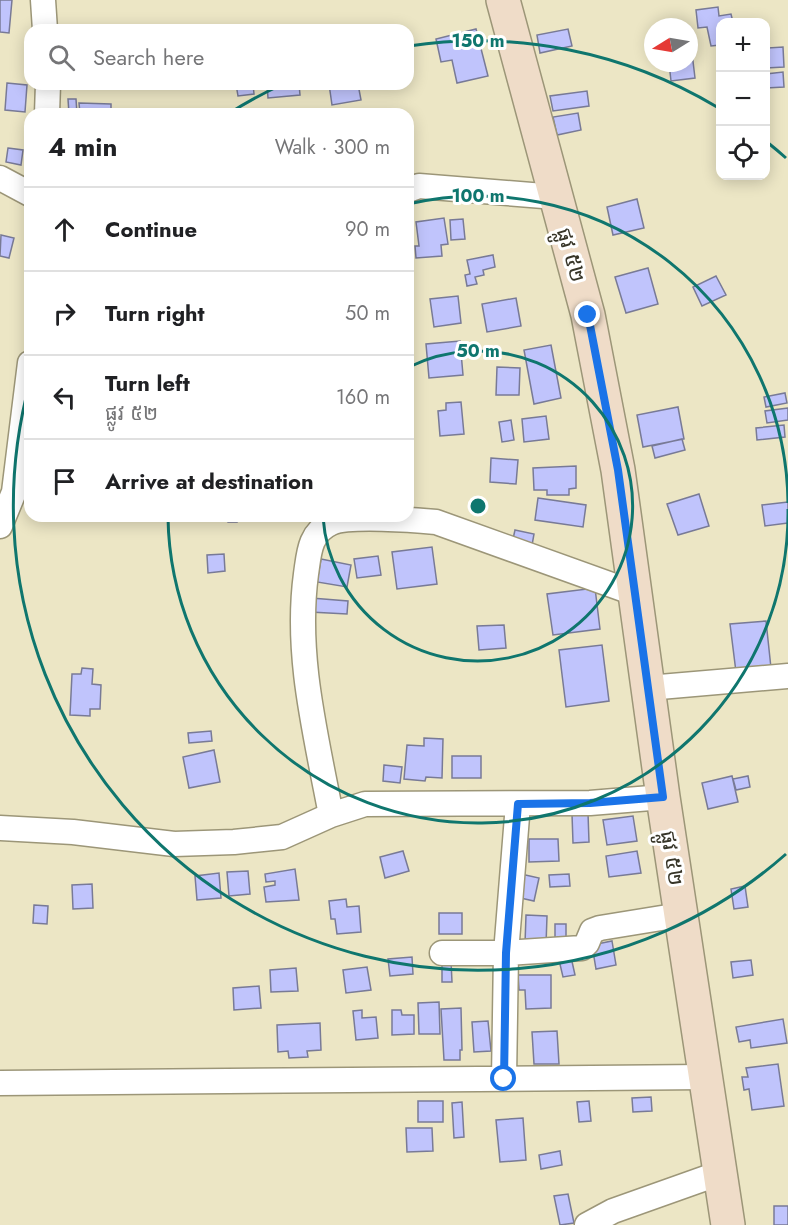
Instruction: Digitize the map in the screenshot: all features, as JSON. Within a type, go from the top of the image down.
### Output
[{"type":"street","points":[[43,0],[45,24]]},
{"type":"street","name":"ផ្លូវ ៥២","points":[[503,0],[588,315],[618,470],[680,915],[728,1225]]},
{"type":"street","points":[[47,108],[48,90]]},
{"type":"street","points":[[0,178],[24,189]]},
{"type":"street","points":[[414,188],[419,186],[556,197]]},
{"type":"street","points":[[0,526],[14,492],[24,411]]},
{"type":"street","points":[[414,520],[436,522],[634,593]]},
{"type":"street","points":[[331,815],[305,676],[303,594],[312,540],[324,527],[337,522]]},
{"type":"street","points":[[648,688],[788,676]]},
{"type":"street","points":[[0,828],[73,832],[174,844],[234,842],[282,837],[331,815],[364,804],[590,803],[663,797]]},
{"type":"street","points":[[504,1079],[506,953],[518,804]]},
{"type":"street","points":[[442,953],[506,953],[582,948],[592,931],[600,928],[680,915]]},
{"type":"street","points":[[0,1083],[705,1077]]},
{"type":"street","points":[[587,1225],[613,1210],[720,1173]]},
{"type":"building","points":[[0,0],[12,0],[9,33],[0,32]]},
{"type":"building","points":[[718,7],[719,16],[731,14],[732,18],[716,18],[716,45],[711,46],[707,27],[698,28],[696,10]]},
{"type":"building","points":[[476,29],[488,76],[457,83],[452,60],[441,62],[436,39]]},
{"type":"building","points":[[568,29],[572,46],[540,53],[537,35]]},
{"type":"building","points":[[783,47],[784,67],[770,68],[770,48]]},
{"type":"building","points":[[670,72],[694,72],[695,78],[671,81]]},
{"type":"building","points":[[783,72],[784,87],[770,88],[770,74]]},
{"type":"building","points":[[7,83],[24,85],[24,90],[27,90],[24,112],[5,110]]},
{"type":"building","points":[[237,90],[254,90],[254,94],[238,96]]},
{"type":"building","points":[[267,90],[300,90],[300,95],[268,98]]},
{"type":"building","points":[[330,90],[359,90],[361,100],[332,105]]},
{"type":"building","points":[[587,91],[589,106],[553,111],[550,96]]},
{"type":"building","points":[[68,99],[76,99],[77,108],[69,108]]},
{"type":"building","points":[[79,103],[111,104],[111,108],[79,108]]},
{"type":"building","points":[[578,113],[581,130],[557,135],[553,117]]},
{"type":"building","points":[[8,148],[23,150],[21,165],[6,162]]},
{"type":"building","points":[[637,199],[644,228],[613,235],[607,207]]},
{"type":"building","points":[[444,218],[448,244],[441,245],[442,256],[416,258],[415,246],[419,246],[416,222]]},
{"type":"building","points":[[463,219],[465,239],[451,240],[450,220]]},
{"type":"building","points":[[1,235],[14,238],[9,258],[0,256]]},
{"type":"building","points":[[493,255],[495,267],[483,270],[484,275],[475,277],[477,284],[467,286],[465,275],[470,274],[467,260]]},
{"type":"building","points":[[648,268],[658,304],[626,313],[615,277]]},
{"type":"building","points":[[716,276],[726,295],[702,306],[693,287]]},
{"type":"building","points":[[458,296],[461,323],[434,327],[430,299]]},
{"type":"building","points":[[516,298],[521,326],[487,332],[482,304]]},
{"type":"building","points":[[460,341],[463,375],[429,378],[426,344]]},
{"type":"building","points":[[551,345],[561,398],[534,404],[524,350]]},
{"type":"building","points":[[497,367],[520,368],[519,395],[496,395]]},
{"type":"building","points":[[785,393],[787,403],[766,407],[764,397]]},
{"type":"building","points":[[461,402],[464,434],[440,436],[438,411],[446,410],[446,403]]},
{"type":"building","points":[[678,407],[684,439],[643,447],[637,415]]},
{"type":"building","points":[[788,408],[788,420],[767,423],[765,411]]},
{"type":"building","points":[[546,416],[549,439],[524,442],[522,419]]},
{"type":"building","points":[[511,420],[514,440],[502,442],[499,422]]},
{"type":"building","points":[[784,425],[785,437],[757,440],[756,428]]},
{"type":"building","points":[[682,439],[685,450],[655,458],[652,446]]},
{"type":"building","points":[[491,458],[518,460],[516,484],[490,482]]},
{"type":"building","points":[[576,466],[576,488],[569,489],[569,495],[547,495],[547,490],[534,490],[533,468]]},
{"type":"building","points":[[699,494],[709,526],[678,535],[667,504]]},
{"type":"building","points":[[538,498],[586,505],[583,527],[535,520]]},
{"type":"building","points":[[788,502],[788,523],[765,526],[762,505]]},
{"type":"building","points":[[515,530],[534,534],[531,551],[511,548]]},
{"type":"building","points":[[432,547],[437,584],[397,589],[392,552]]},
{"type":"building","points":[[224,554],[225,571],[208,573],[207,555]]},
{"type":"building","points":[[378,556],[381,575],[357,578],[354,559]]},
{"type":"building","points":[[321,559],[351,565],[347,587],[317,582]]},
{"type":"building","points":[[595,588],[600,629],[553,635],[547,594]]},
{"type":"building","points":[[311,598],[348,601],[347,614],[310,612]]},
{"type":"building","points":[[766,621],[771,668],[736,672],[730,624]]},
{"type":"building","points":[[504,625],[506,648],[479,650],[477,626]]},
{"type":"building","points":[[602,645],[609,701],[566,707],[559,650]]},
{"type":"building","points":[[82,668],[93,669],[92,684],[101,685],[100,709],[90,709],[90,716],[70,715],[72,674],[81,674]]},
{"type":"building","points":[[211,731],[212,741],[189,743],[188,733]]},
{"type":"building","points":[[424,738],[443,739],[442,778],[426,777],[425,781],[404,779],[407,745],[424,746]]},
{"type":"building","points":[[214,750],[220,782],[189,788],[183,757]]},
{"type":"building","points":[[452,756],[481,756],[481,778],[452,778]]},
{"type":"building","points":[[384,765],[402,767],[400,783],[383,781]]},
{"type":"building","points":[[732,776],[738,802],[708,809],[702,783]]},
{"type":"building","points":[[748,776],[750,787],[736,790],[733,779]]},
{"type":"building","points":[[588,813],[589,842],[573,843],[572,814]]},
{"type":"building","points":[[633,816],[637,841],[607,845],[603,820]]},
{"type":"building","points":[[529,839],[558,839],[559,861],[529,862]]},
{"type":"building","points":[[403,851],[409,871],[385,878],[380,857]]},
{"type":"building","points":[[637,851],[641,873],[609,877],[606,856]]},
{"type":"building","points":[[295,869],[299,900],[266,902],[264,887],[275,885],[275,881],[266,882],[265,874]]},
{"type":"building","points":[[248,871],[250,894],[229,896],[227,872]]},
{"type":"building","points":[[219,873],[221,898],[197,900],[195,876]]},
{"type":"building","points":[[521,874],[539,878],[534,901],[516,897]]},
{"type":"building","points":[[569,874],[570,886],[550,887],[549,875]]},
{"type":"building","points":[[92,884],[93,908],[73,909],[72,885]]},
{"type":"building","points":[[745,886],[748,907],[734,909],[731,889]]},
{"type":"building","points":[[346,899],[347,907],[359,906],[361,932],[337,934],[335,919],[331,919],[329,901]]},
{"type":"building","points":[[34,905],[48,906],[47,924],[33,923]]},
{"type":"building","points":[[439,913],[462,913],[462,934],[439,934]]},
{"type":"building","points":[[526,915],[547,916],[546,945],[525,944]]},
{"type":"building","points":[[555,924],[566,924],[566,945],[555,945]]},
{"type":"building","points":[[612,941],[616,965],[596,969],[592,945]]},
{"type":"building","points":[[412,957],[413,974],[390,976],[388,959]]},
{"type":"building","points":[[571,957],[575,975],[563,977],[559,960]]},
{"type":"building","points":[[751,960],[753,975],[733,978],[731,962]]},
{"type":"building","points":[[442,961],[451,961],[452,982],[442,982]]},
{"type":"building","points":[[367,967],[371,990],[346,993],[343,970]]},
{"type":"building","points":[[296,968],[298,991],[271,992],[270,970]]},
{"type":"building","points":[[518,975],[551,975],[551,1008],[526,1009],[525,990],[519,990]]},
{"type":"building","points":[[259,986],[261,1008],[234,1010],[233,988]]},
{"type":"building","points":[[439,1002],[440,1034],[419,1034],[418,1003]]},
{"type":"building","points":[[461,1008],[462,1050],[460,1050],[460,1060],[444,1060],[441,1009]]},
{"type":"building","points":[[362,1010],[362,1018],[376,1017],[378,1038],[356,1040],[353,1011]]},
{"type":"building","points":[[392,1010],[401,1010],[402,1015],[414,1015],[414,1034],[392,1035]]},
{"type":"building","points":[[783,1019],[787,1043],[751,1048],[750,1040],[739,1042],[736,1027]]},
{"type":"building","points":[[488,1021],[491,1051],[474,1052],[472,1022]]},
{"type":"building","points":[[320,1023],[321,1050],[307,1051],[308,1057],[289,1058],[288,1051],[278,1052],[277,1025]]},
{"type":"building","points":[[557,1031],[559,1064],[534,1064],[532,1032]]},
{"type":"building","points":[[778,1064],[784,1106],[752,1110],[749,1089],[744,1090],[742,1077],[748,1077],[746,1068]]},
{"type":"building","points":[[651,1097],[652,1111],[633,1112],[632,1098]]},
{"type":"building","points":[[418,1101],[443,1101],[443,1122],[418,1122]]},
{"type":"building","points":[[589,1101],[591,1121],[579,1122],[577,1102]]},
{"type":"building","points":[[462,1102],[464,1137],[454,1138],[452,1103]]},
{"type":"building","points":[[523,1118],[526,1160],[500,1162],[496,1120]]},
{"type":"building","points":[[406,1128],[432,1128],[433,1151],[407,1152]]},
{"type":"building","points":[[560,1151],[562,1165],[541,1169],[539,1155]]},
{"type":"building","points":[[568,1194],[574,1223],[560,1225],[554,1196]]},
{"type":"building","points":[[774,1206],[788,1206],[788,1225],[774,1225]]},
{"type":"route","points":[[504,1079],[506,953],[518,804],[590,803],[663,797],[618,470],[588,315]]}]
